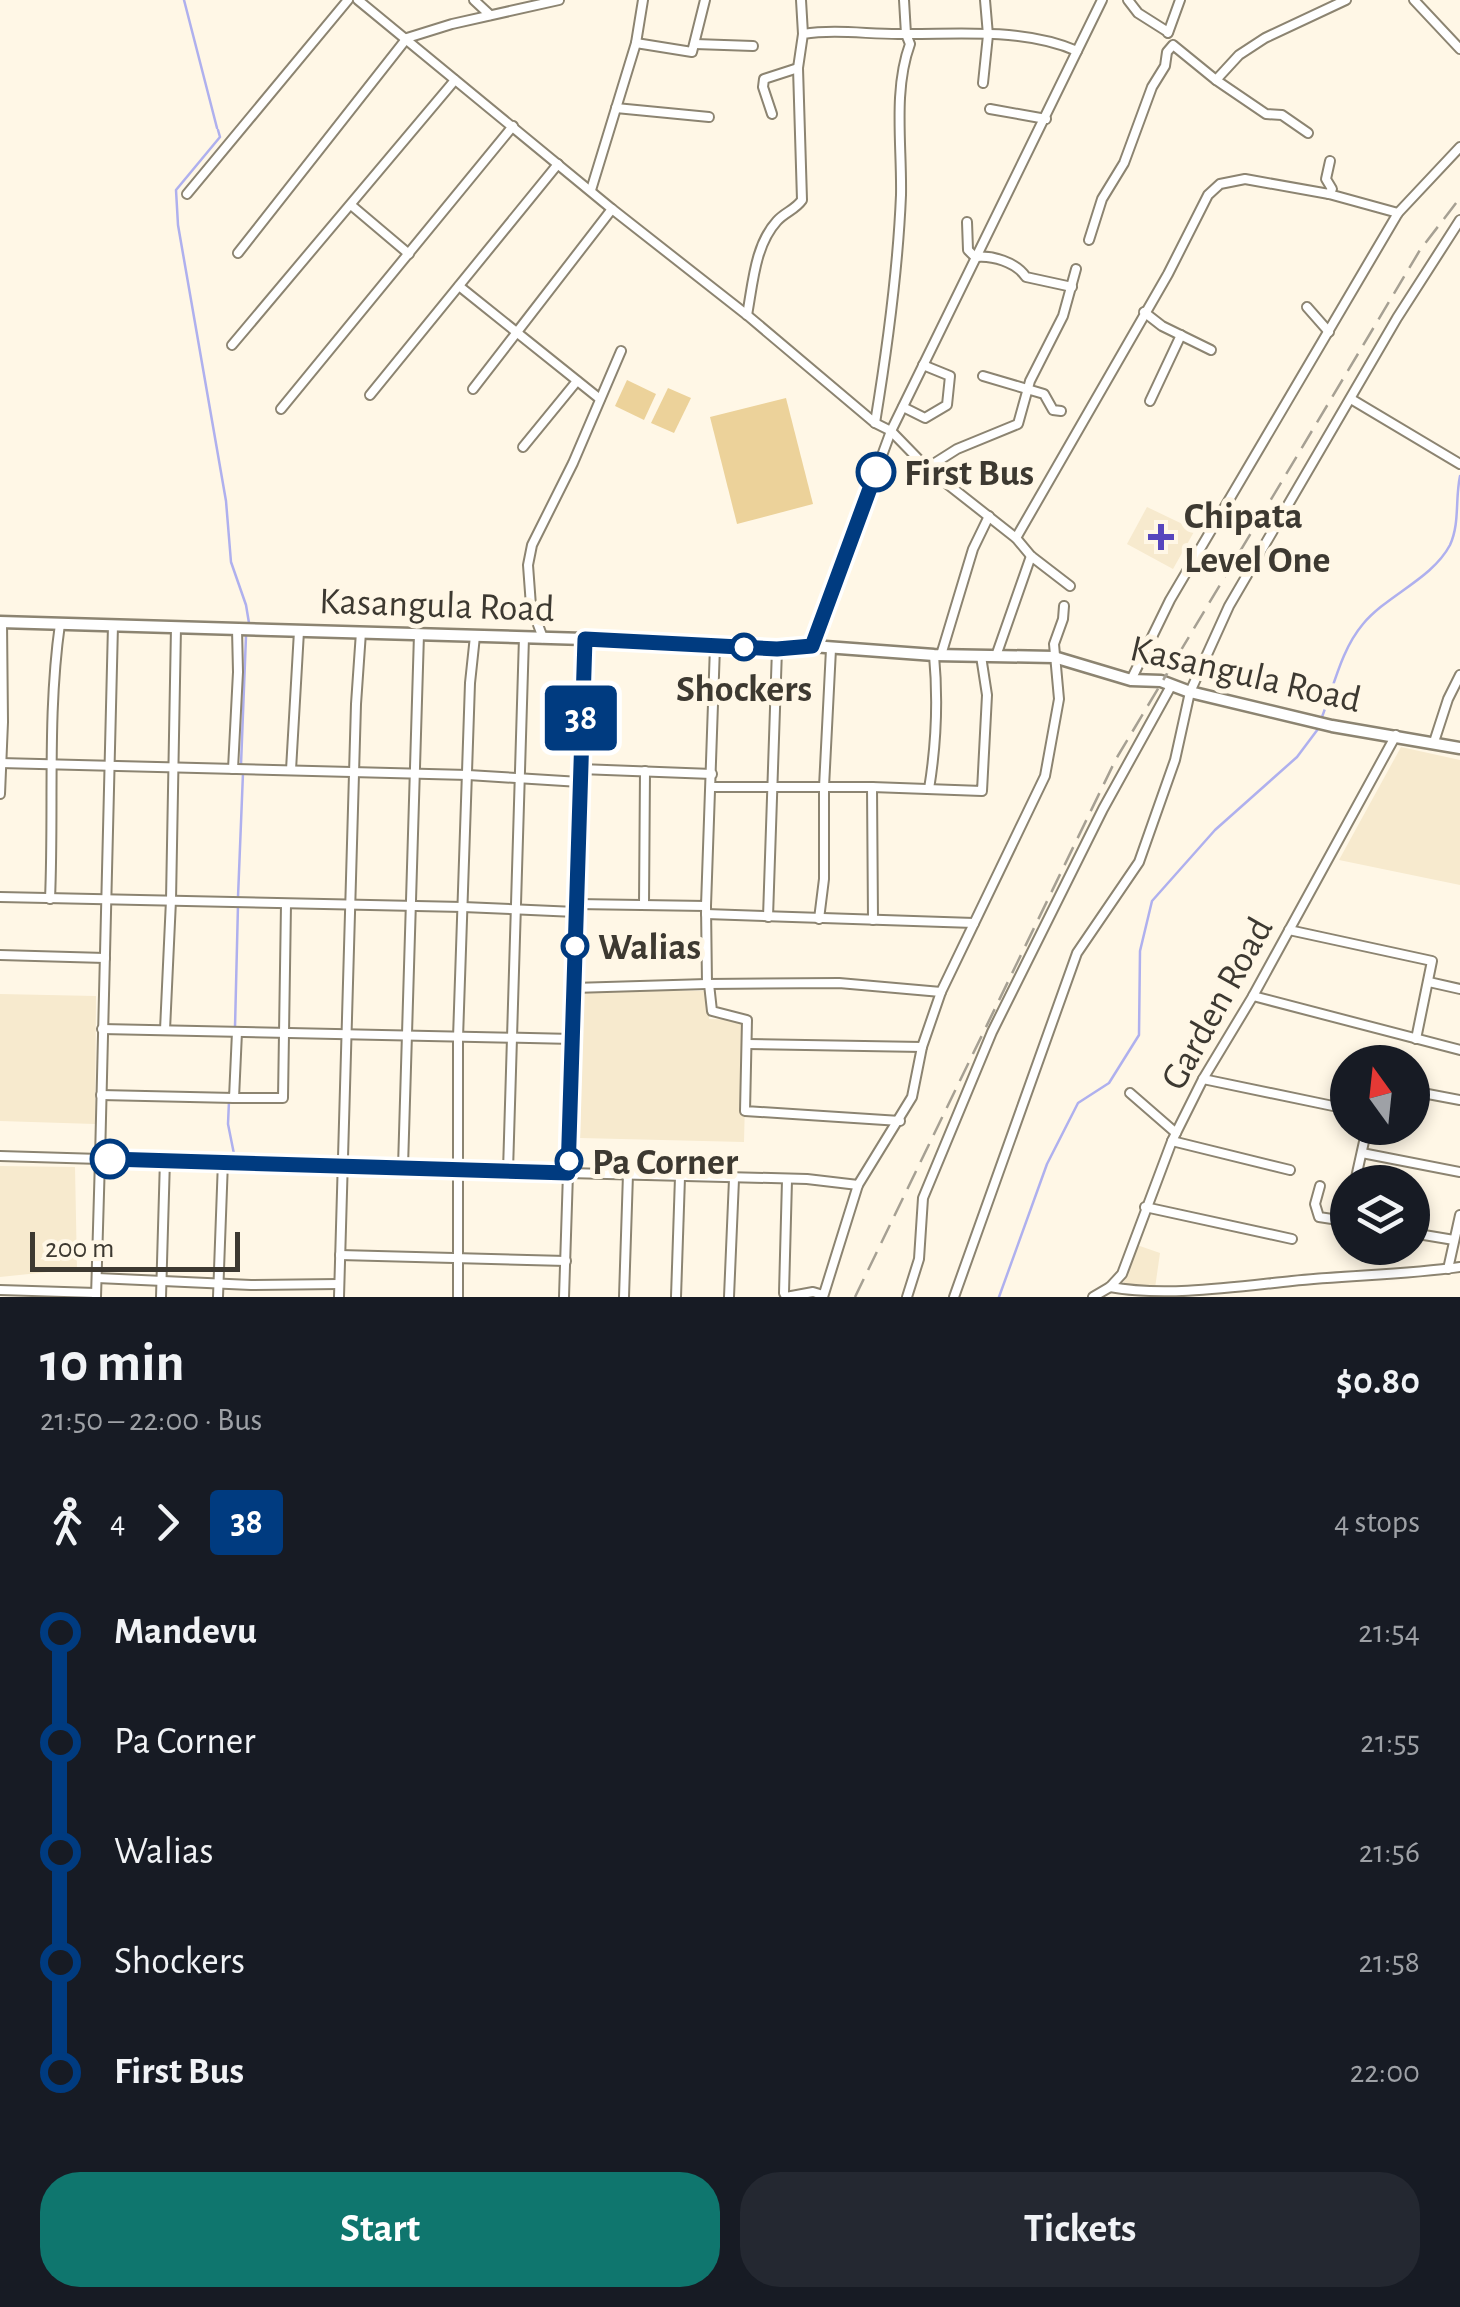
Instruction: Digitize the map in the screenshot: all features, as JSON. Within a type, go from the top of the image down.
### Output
[{"type":"main road","name":"Kasangula Road","points":[[1,622],[1054,657],[1131,680],[1161,681],[1190,692],[1332,726],[1460,748]]},
{"type":"street","points":[[187,194],[348,0]]},
{"type":"street","points":[[358,0],[612,209],[747,314],[875,423],[891,430],[928,468],[1070,586]]},
{"type":"street","points":[[474,0],[490,15]]},
{"type":"street","points":[[238,253],[406,38],[559,0]]},
{"type":"street","points":[[591,190],[636,43],[642,0]]},
{"type":"street","points":[[636,43],[692,52],[705,0]]},
{"type":"street","points":[[747,314],[764,244],[780,218],[802,200],[798,68],[803,34],[801,0]]},
{"type":"street","points":[[875,423],[882,391],[901,195],[902,64],[910,44],[904,0]]},
{"type":"street","points":[[983,83],[988,35],[985,0]]},
{"type":"street","points":[[812,646],[891,430],[1102,0]]},
{"type":"street","points":[[1128,0],[1138,13],[1168,32],[1173,45],[1216,80],[1266,114],[1282,114],[1308,133]]},
{"type":"street","points":[[1168,32],[1180,0]]},
{"type":"street","points":[[1216,80],[1239,55],[1265,38],[1346,0]]},
{"type":"street","points":[[1414,0],[1460,49]]},
{"type":"street","points":[[803,34],[844,31],[1038,38],[1077,51]]},
{"type":"street","points":[[695,44],[754,46]]},
{"type":"street","points":[[1088,240],[1102,200],[1124,163],[1152,87],[1173,45]]},
{"type":"street","points":[[772,114],[764,78],[798,68]]},
{"type":"street","points":[[232,346],[455,80]]},
{"type":"street","points":[[616,108],[709,117]]},
{"type":"street","points":[[990,109],[1046,119]]},
{"type":"street","points":[[281,409],[512,126]]},
{"type":"street","points":[[1131,680],[1170,600],[1398,213],[1460,147]]},
{"type":"street","points":[[1329,194],[1332,189],[1326,179],[1330,161]]},
{"type":"street","points":[[370,395],[558,164]]},
{"type":"street","points":[[1016,538],[1168,274],[1208,195],[1220,184],[1245,179],[1329,194],[1398,213]]},
{"type":"street","points":[[351,205],[409,254]]},
{"type":"street","points":[[473,390],[612,209]]},
{"type":"street","points":[[954,1297],[1077,953],[1138,862],[1175,760],[1190,692],[1228,606],[1396,318],[1460,220]]},
{"type":"street","points":[[967,222],[968,250],[976,258]]},
{"type":"street","points":[[976,258],[986,255],[1021,270],[1026,277],[1072,287]]},
{"type":"street","points":[[928,468],[956,449],[1018,424],[1028,389],[1051,334],[1063,316],[1076,269]]},
{"type":"street","points":[[459,286],[600,399]]},
{"type":"street","points":[[1307,307],[1329,332]]},
{"type":"street","points":[[1144,312],[1212,350]]},
{"type":"street","points":[[1150,401],[1181,335]]},
{"type":"street","points":[[543,638],[531,606],[528,566],[532,545],[621,351]]},
{"type":"street","points":[[903,407],[925,418],[947,405],[950,376],[923,365]]},
{"type":"street","points":[[983,376],[1044,394],[1053,410],[1061,411]]},
{"type":"street","points":[[524,447],[578,381]]},
{"type":"street","points":[[1352,399],[1458,463]]},
{"type":"street","points":[[929,789],[937,655],[973,549],[989,516]]},
{"type":"street","points":[[996,656],[1030,556]]},
{"type":"street","points":[[786,1180],[784,1294],[823,1296],[858,1185],[912,1097],[922,1048],[941,992],[1044,776],[1058,698],[1054,644],[1064,606]]},
{"type":"street","points":[[0,794],[1,622]]},
{"type":"street","points":[[50,900],[51,712],[60,624]]},
{"type":"street","points":[[0,1290],[96,1295],[114,625]]},
{"type":"street","points":[[165,1030],[176,627]]},
{"type":"street","points":[[233,769],[237,629]]},
{"type":"street","points":[[291,770],[299,630]]},
{"type":"street","points":[[339,1297],[362,632]]},
{"type":"street","points":[[404,1167],[419,634]]},
{"type":"street","points":[[458,1297],[458,1038],[475,636]]},
{"type":"street","points":[[508,1172],[524,637]]},
{"type":"street","points":[[564,1297],[585,639]]},
{"type":"street","points":[[715,646],[706,910],[708,984],[712,1011],[747,1020],[745,1111],[900,1121]]},
{"type":"street","points":[[768,917],[777,649]]},
{"type":"street","points":[[820,919],[831,649]]},
{"type":"street","points":[[712,787],[982,790],[987,695],[982,656]]},
{"type":"street","points":[[1434,742],[1460,675]]},
{"type":"street","points":[[908,1297],[919,1259],[923,1198],[992,1032],[1171,686]]},
{"type":"street","name":"Garden Road","points":[[1110,1287],[1122,1274],[1144,1207],[1203,1079],[1396,736]]},
{"type":"street","points":[[1,764],[468,775],[580,782]]},
{"type":"street","points":[[580,769],[712,774]]},
{"type":"street","points":[[644,904],[645,771]]},
{"type":"street","points":[[872,787],[873,920]]},
{"type":"street","points":[[0,897],[514,908],[644,904],[768,917],[974,923]]},
{"type":"street","points":[[101,1096],[282,1098],[286,904]]},
{"type":"street","points":[[1290,930],[1432,961],[1416,1039]]},
{"type":"street","points":[[0,955],[104,958]]},
{"type":"street","points":[[1429,982],[1460,988]]},
{"type":"street","points":[[573,988],[839,983],[941,992]]},
{"type":"street","points":[[1253,996],[1460,1050]]},
{"type":"street","points":[[102,1029],[572,1039]]},
{"type":"street","points":[[234,1098],[237,1032]]},
{"type":"street","points":[[748,1044],[922,1048]]},
{"type":"street","points":[[1203,1079],[1330,1105]]},
{"type":"street","points":[[1130,1093],[1174,1137],[1290,1170]]},
{"type":"street","points":[[1430,1094],[1460,1100]]},
{"type":"street","points":[[1359,1165],[1364,1145]]},
{"type":"street","points":[[1362,1153],[1460,1172]]},
{"type":"street","points":[[0,1156],[344,1164],[858,1185]]},
{"type":"street","points":[[160,1297],[164,1159]]},
{"type":"street","points":[[218,1297],[223,1161]]},
{"type":"street","points":[[624,1297],[628,1174]]},
{"type":"street","points":[[676,1297],[680,1177]]},
{"type":"street","points":[[729,1297],[734,1179]]},
{"type":"street","points":[[1320,1186],[1315,1204],[1319,1217],[1330,1219]]},
{"type":"street","points":[[1144,1207],[1292,1239]]},
{"type":"street","points":[[1448,1269],[1460,1216]]},
{"type":"street","points":[[1430,1236],[1454,1240]]},
{"type":"street","points":[[340,1255],[566,1261]]},
{"type":"street","points":[[1093,1297],[1110,1287],[1130,1295],[1170,1296],[1288,1281],[1460,1267]]},
{"type":"street","points":[[97,1278],[250,1285],[339,1284]]},
{"type":"street","points":[[274,1284],[274,1297]]},
{"type":"street","points":[[250,1285],[250,1297]]},
{"type":"shaded area","points":[[627,380],[656,394],[644,420],[615,406]]},
{"type":"shaded area","points":[[668,388],[691,398],[674,433],[651,423]]},
{"type":"shaded area","points":[[786,398],[813,504],[737,524],[710,417]]},
{"type":"shaded area","name":"Chipata Level One","points":[[1147,507],[1195,530],[1173,569],[1127,544]]},
{"type":"shaded area","points":[[1401,747],[1460,760],[1460,885],[1339,860]]},
{"type":"shaded area","points":[[583,991],[708,991],[709,1019],[747,1020],[744,1142],[580,1138]]},
{"type":"shaded area","points":[[0,994],[96,996],[95,1124],[0,1121]]},
{"type":"shaded area","points":[[0,1166],[75,1167],[77,1269],[0,1277]]},
{"type":"shaded area","points":[[1137,1245],[1160,1253],[1155,1288],[1122,1287]]},
{"type":"waterway","points":[[184,0],[217,128]]},
{"type":"waterway","points":[[218,130],[220,137],[176,190],[178,225],[226,501],[231,562],[249,623]]},
{"type":"waterway","points":[[1322,717],[1355,634],[1373,614],[1432,568],[1450,545],[1460,476]]},
{"type":"waterway","points":[[241,765],[246,636]]},
{"type":"waterway","points":[[999,1297],[1047,1164],[1078,1103],[1109,1083],[1139,1035],[1140,951],[1152,901],[1215,830],[1297,757],[1318,729]]},
{"type":"waterway","points":[[238,897],[243,773]]},
{"type":"waterway","points":[[235,1027],[238,905]]},
{"type":"waterway","points":[[229,1101],[228,1124],[234,1154]]},
{"type":"railway","points":[[855,1297],[1116,759],[1420,250],[1460,198]]},
{"type":"bus line","name":"38","points":[[110,1159],[568,1173],[585,639],[777,649],[812,646],[876,472]]},
{"type":"place","name":"First Bus","points":[[876,472]]},
{"type":"place","name":"Chipata Level One","points":[[1161,537]]},
{"type":"place","name":"Shockers","points":[[744,647]]},
{"type":"place","name":"Walias","points":[[575,946]]},
{"type":"place","name":"Pa Corner","points":[[569,1161]]}]
